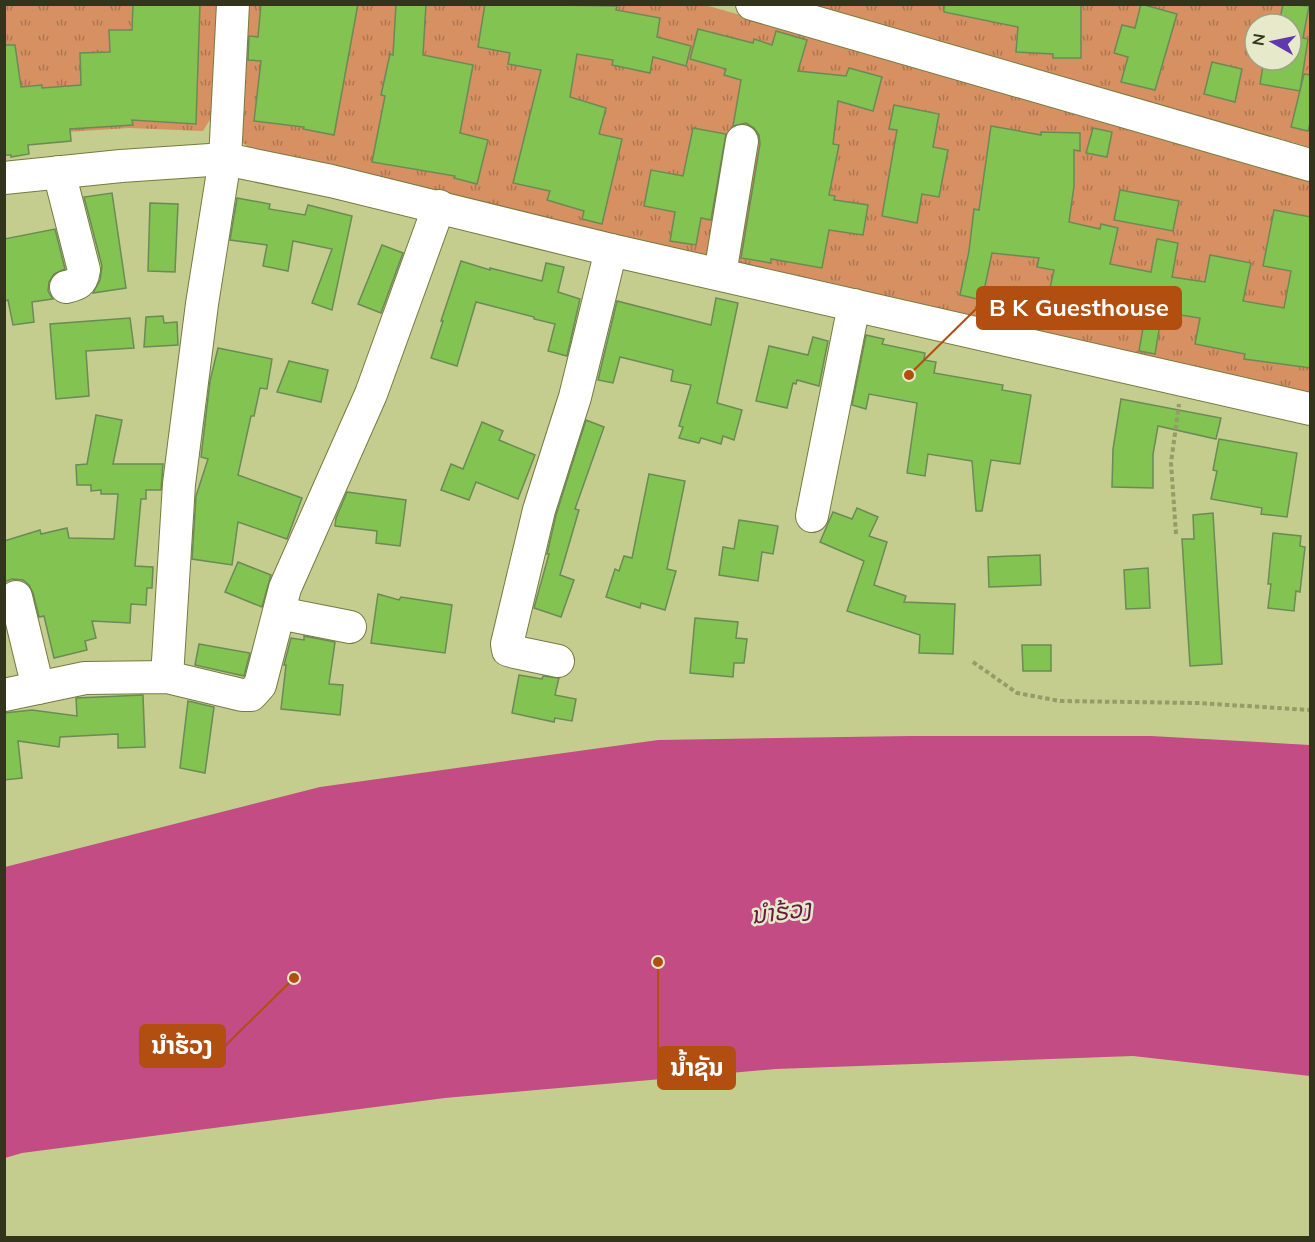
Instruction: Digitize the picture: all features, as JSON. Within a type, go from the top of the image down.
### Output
[{"type":"street","points":[[167,677],[179,484],[202,304],[225,159],[233,4]]},
{"type":"street","points":[[752,4],[1311,165]]},
{"type":"street","points":[[720,274],[742,141]]},
{"type":"street","points":[[4,178],[225,159],[439,206],[611,250],[1311,410]]},
{"type":"street","points":[[59,172],[84,270],[83,279],[79,284],[66,287]]},
{"type":"street","points":[[4,695],[85,678],[167,677],[242,695],[251,695],[260,685],[285,588],[371,394],[439,206]]},
{"type":"street","points":[[558,661],[508,650],[507,644],[539,510],[575,397],[611,250]]},
{"type":"street","points":[[812,516],[854,305]]},
{"type":"street","points":[[16,597],[38,688]]},
{"type":"street","points":[[279,613],[350,627]]},
{"type":"path","points":[[1176,534],[1171,463],[1177,416],[1185,381]]},
{"type":"path","points":[[973,662],[1017,693],[1060,701],[1198,704],[1311,710]]},
{"type":"green space","points":[[5,5],[219,5],[215,102],[211,118],[203,131],[129,128],[51,133],[5,141]]},
{"type":"green space","points":[[243,5],[705,5],[1310,177],[1310,396],[259,155],[242,142],[236,116]]},
{"type":"green space","points":[[804,5],[1310,5],[1310,148],[1306,146]]},
{"type":"water","points":[[910,736],[1151,736],[1310,745],[1310,1076],[1133,1056],[776,1069],[445,1098],[22,1153],[5,1158],[5,867],[320,787],[658,740]]},
{"type":"building","points":[[133,4],[200,4],[196,124],[132,120],[133,125],[70,129],[71,141],[28,145],[29,154],[11,157],[11,155],[4,155],[4,45],[15,45],[21,87],[81,85],[80,53],[110,52],[109,30],[132,30]]},
{"type":"building","points":[[261,4],[358,4],[334,135],[303,129],[304,127],[254,121],[261,61],[248,60],[249,36],[258,37]]},
{"type":"building","points":[[396,4],[426,4],[423,55],[473,65],[460,133],[488,140],[477,184],[454,178],[455,176],[372,162],[385,96],[381,95],[390,54],[393,55]]},
{"type":"building","points":[[485,4],[617,6],[616,10],[660,18],[657,37],[691,46],[686,66],[653,57],[650,73],[612,65],[613,60],[577,54],[570,97],[606,108],[599,134],[622,139],[602,224],[582,219],[584,211],[547,200],[550,191],[513,183],[541,70],[508,64],[510,53],[478,47]]},
{"type":"building","points":[[944,4],[1081,4],[1081,58],[1053,58],[1053,54],[1016,52],[1018,27],[944,12]]},
{"type":"building","points":[[1141,4],[1177,14],[1155,90],[1121,82],[1128,57],[1114,53],[1122,25],[1135,28]]},
{"type":"building","points":[[1283,4],[1309,6],[1303,38],[1303,12],[1281,12]]},
{"type":"building","points":[[698,29],[753,43],[754,39],[772,45],[776,31],[807,40],[798,71],[846,76],[849,68],[882,77],[873,111],[838,101],[833,144],[839,145],[829,195],[835,196],[834,200],[868,205],[863,235],[829,230],[822,268],[771,259],[771,263],[741,258],[760,144],[759,135],[746,123],[733,126],[741,80],[724,75],[726,69],[690,59]]},
{"type":"building","points":[[1303,38],[1308,39],[1303,72]]},
{"type":"building","points":[[1212,62],[1242,69],[1235,102],[1204,94]]},
{"type":"building","points":[[1262,72],[1303,72],[1300,91],[1260,84]]},
{"type":"building","points":[[1304,74],[1311,75],[1311,120],[1308,131],[1291,127]]},
{"type":"building","points":[[894,105],[939,114],[933,147],[948,150],[939,197],[922,194],[917,223],[882,216],[897,130],[889,129]]},
{"type":"building","points":[[991,126],[1041,135],[1041,132],[1080,133],[1080,151],[1074,150],[1074,186],[1069,222],[1100,229],[1101,224],[1118,228],[1110,264],[1151,272],[1157,239],[1178,243],[1172,277],[1205,282],[1210,255],[1251,263],[1243,301],[1284,308],[1291,271],[1263,266],[1274,210],[1311,217],[1311,368],[1244,359],[1245,354],[1195,344],[1200,318],[1162,312],[1155,354],[1139,351],[1146,311],[1081,299],[1078,313],[1046,306],[1054,270],[1037,267],[1039,258],[992,253],[982,300],[960,295],[969,251],[974,209],[979,210]]},
{"type":"building","points":[[693,128],[726,134],[711,220],[701,218],[696,245],[670,241],[675,212],[644,206],[651,170],[683,176]]},
{"type":"building","points":[[1093,128],[1112,132],[1107,157],[1086,153]]},
{"type":"building","points":[[1120,190],[1179,201],[1173,231],[1114,220]]},
{"type":"building","points":[[112,193],[126,288],[93,293],[100,280],[102,266],[84,197]]},
{"type":"building","points":[[237,198],[270,204],[269,209],[305,215],[308,205],[352,216],[332,310],[312,303],[332,249],[293,241],[288,271],[263,266],[267,245],[230,240]]},
{"type":"building","points":[[150,203],[178,204],[175,272],[148,271]]},
{"type":"building","points":[[55,229],[65,269],[54,274],[49,282],[48,291],[53,299],[32,302],[34,322],[13,325],[8,300],[4,301],[4,239]]},
{"type":"building","points":[[382,245],[403,253],[381,313],[358,304]]},
{"type":"building","points":[[461,261],[542,281],[546,263],[564,267],[558,292],[580,299],[567,356],[548,351],[555,324],[476,302],[457,366],[431,358]]},
{"type":"building","points":[[716,298],[738,303],[717,403],[742,410],[734,440],[723,436],[721,444],[701,438],[699,443],[679,438],[683,427],[679,426],[691,385],[671,381],[673,370],[620,357],[613,383],[598,380],[617,301],[711,325]]},
{"type":"building","points":[[163,316],[164,323],[177,322],[178,345],[144,347],[146,317]]},
{"type":"building","points":[[130,318],[134,348],[86,351],[89,396],[56,399],[50,324]]},
{"type":"building","points":[[866,335],[884,339],[882,344],[925,353],[924,360],[936,362],[934,373],[1003,385],[1002,390],[1031,395],[1020,464],[991,460],[982,511],[976,511],[972,461],[928,454],[925,476],[907,473],[917,403],[869,394],[866,409],[852,405]]},
{"type":"building","points":[[813,337],[828,341],[819,386],[797,380],[796,384],[793,383],[787,408],[756,401],[769,346],[808,355]]},
{"type":"building","points":[[218,348],[272,359],[267,389],[260,388],[254,416],[251,416],[238,475],[302,498],[287,539],[238,522],[232,565],[192,559],[196,496],[208,459],[201,457],[210,381]]},
{"type":"building","points":[[289,361],[328,370],[321,402],[277,392]]},
{"type":"building","points":[[1121,399],[1221,418],[1216,439],[1158,426],[1153,454],[1153,488],[1112,487],[1113,449]]},
{"type":"building","points":[[96,415],[122,420],[113,464],[163,464],[161,490],[146,490],[146,499],[141,499],[135,566],[153,567],[152,588],[147,588],[146,605],[131,604],[130,623],[92,621],[96,638],[85,641],[87,650],[54,658],[44,616],[39,617],[29,585],[23,580],[12,579],[4,582],[4,541],[40,530],[41,534],[67,528],[69,538],[114,539],[118,494],[101,494],[101,490],[91,491],[91,485],[77,485],[76,465],[87,464]]},
{"type":"building","points":[[586,420],[604,427],[575,509],[579,510],[560,575],[574,580],[561,617],[534,608],[549,554],[547,554],[556,515]]},
{"type":"building","points":[[482,422],[503,431],[499,440],[535,455],[518,499],[476,482],[469,500],[441,490],[451,464],[463,469]]},
{"type":"building","points":[[1219,439],[1297,453],[1287,517],[1261,514],[1262,508],[1211,499],[1217,471],[1213,470]]},
{"type":"building","points":[[649,474],[685,481],[667,569],[676,571],[665,610],[641,603],[640,608],[606,597],[615,569],[619,571],[624,556],[632,558]]},
{"type":"building","points":[[347,492],[406,500],[400,546],[376,543],[377,531],[335,526]]},
{"type":"building","points":[[857,508],[878,517],[869,536],[887,542],[874,585],[906,596],[904,602],[955,604],[953,654],[919,653],[920,635],[847,611],[864,561],[820,542],[833,512],[852,519]]},
{"type":"building","points":[[1213,513],[1222,664],[1190,666],[1182,539],[1194,539],[1193,515]]},
{"type":"building","points":[[739,520],[778,526],[773,554],[762,552],[758,581],[719,575],[723,547],[734,549]]},
{"type":"building","points":[[1273,533],[1301,536],[1300,546],[1305,547],[1300,592],[1296,591],[1294,611],[1268,608]]},
{"type":"building","points":[[1040,555],[1041,585],[989,587],[988,557]]},
{"type":"building","points":[[238,562],[271,575],[262,607],[225,592]]},
{"type":"building","points":[[1148,568],[1150,608],[1126,609],[1124,570]]},
{"type":"building","points":[[378,594],[399,600],[401,597],[452,605],[445,653],[371,643]]},
{"type":"building","points":[[695,618],[738,622],[736,638],[747,639],[744,663],[734,663],[733,677],[690,673]]},
{"type":"building","points":[[304,636],[335,642],[329,684],[343,685],[340,715],[281,709],[286,665],[284,665],[291,638],[304,640]]},
{"type":"building","points":[[199,644],[250,653],[244,676],[195,665]]},
{"type":"building","points":[[1022,645],[1051,645],[1051,671],[1023,671]]},
{"type":"building","points":[[519,675],[542,679],[543,676],[559,678],[555,695],[576,699],[572,721],[555,718],[554,722],[512,713]]},
{"type":"building","points":[[143,695],[145,747],[118,748],[118,734],[60,737],[59,747],[18,741],[22,778],[4,780],[4,713],[32,710],[77,716],[76,698]]},
{"type":"building","points":[[188,701],[214,707],[205,773],[180,768]]},
{"type":"place","name":"B K Guesthouse","points":[[909,375]]},
{"type":"place","name":"ນ້ຳຊັນ","points":[[658,962]]},
{"type":"place","name":"ນຳ້ຮວງ","points":[[294,978]]}]
